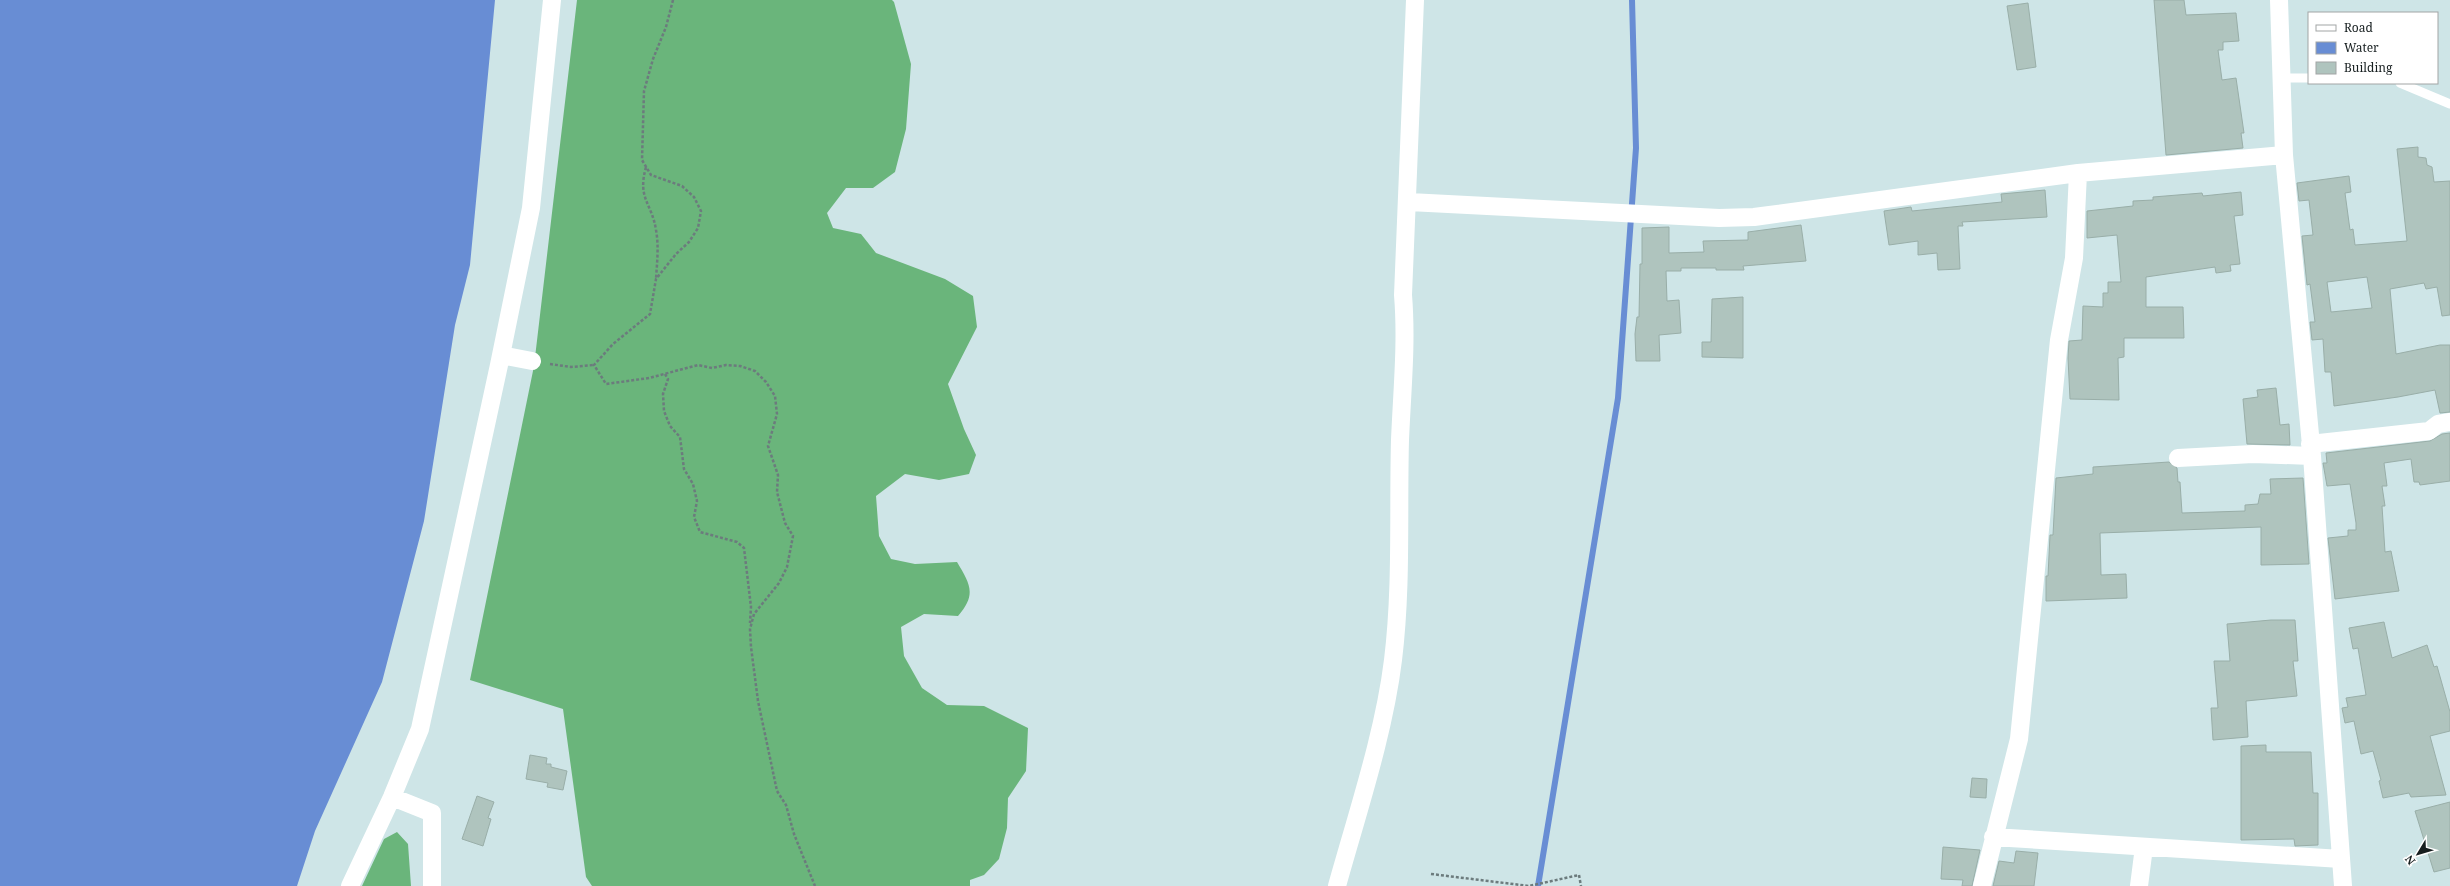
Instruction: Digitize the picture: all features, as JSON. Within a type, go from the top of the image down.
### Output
[{"type":"street","points":[[350,886],[392,797],[420,728],[501,355],[531,208],[552,0]]},
{"type":"street","points":[[1337,886],[1376,743],[1393,660],[1398,577],[1400,440],[1406,321],[1404,295],[1409,202],[1415,0]]},
{"type":"street","points":[[2279,0],[2284,155],[2311,450],[2343,886]]},
{"type":"street","points":[[1409,202],[1719,218],[1754,217],[2078,173],[2284,155]]},
{"type":"street","points":[[1982,886],[1993,837],[2019,739],[2059,340],[2074,258],[2078,173]]},
{"type":"street","points":[[501,355],[532,361]]},
{"type":"street","points":[[2178,458],[2311,450],[2429,431],[2438,424],[2450,422]]},
{"type":"street","points":[[392,797],[432,812],[432,886]]},
{"type":"street","points":[[1993,837],[2340,859]]},
{"type":"street","points":[[2139,886],[2144,847]]},
{"type":"lane","points":[[2281,78],[2308,78]]},
{"type":"lane","points":[[2402,84],[2450,104]]},
{"type":"path","points":[[656,279],[676,254],[689,242],[698,228],[701,211],[694,197],[682,186],[651,175],[642,160],[644,91],[653,59],[666,27],[673,0]]},
{"type":"path","points":[[532,361],[571,366],[594,365],[613,344],[650,314],[656,279],[656,229],[644,197],[643,180],[646,167]]},
{"type":"path","points":[[594,365],[606,384],[665,374],[698,365],[712,368],[726,365],[740,366],[755,371],[766,382],[775,396],[777,414],[768,446],[778,475],[777,492],[785,523],[793,536],[787,567],[779,583],[754,614],[750,629]]},
{"type":"path","points":[[665,374],[668,379],[663,394],[664,411],[670,426],[680,437],[684,469],[693,484],[697,501],[694,517],[700,532],[737,542],[744,548],[751,607],[750,629],[758,701],[777,791],[786,805],[794,834],[815,886]]},
{"type":"path","points":[[1431,874],[1529,886],[1579,875],[1581,886]]},
{"type":"green space","points":[[577,0],[892,0],[894,2],[911,64],[906,129],[895,172],[873,188],[846,188],[827,213],[833,228],[861,234],[876,253],[945,279],[973,296],[977,327],[948,384],[964,429],[976,455],[969,474],[939,480],[905,474],[876,496],[879,536],[891,559],[915,564],[957,562],[970,589],[968,601],[958,616],[924,614],[901,627],[904,656],[922,688],[947,705],[984,706],[1028,728],[1026,771],[1008,798],[1007,828],[999,859],[984,875],[970,880],[970,886],[592,886],[586,877],[563,709],[470,680],[534,366]]},
{"type":"green space","points":[[397,832],[408,844],[411,886],[362,886],[384,839]]},
{"type":"water","points":[[0,0],[495,0],[470,265],[455,325],[424,521],[382,682],[315,831],[297,886],[0,886]]},
{"type":"building","points":[[2154,0],[2184,0],[2186,15],[2236,13],[2239,41],[2223,42],[2223,50],[2218,50],[2222,80],[2236,78],[2244,133],[2241,133],[2243,148],[2166,155]]},
{"type":"building","points":[[2028,3],[2036,67],[2017,70],[2007,6]]},
{"type":"building","points":[[2418,147],[2418,157],[2426,158],[2427,165],[2432,167],[2434,182],[2450,181],[2450,315],[2442,316],[2437,287],[2426,289],[2424,283],[2390,289],[2396,354],[2440,345],[2450,345],[2450,412],[2440,413],[2435,390],[2334,406],[2331,372],[2325,372],[2323,339],[2312,340],[2310,322],[2315,322],[2310,284],[2307,285],[2302,236],[2313,235],[2309,200],[2299,201],[2297,183],[2349,176],[2351,192],[2345,193],[2350,230],[2353,229],[2355,245],[2407,241],[2397,149]],"holes":[[[2367,277],[2372,308],[2331,312],[2327,282]]]},
{"type":"building","points":[[2045,190],[2047,217],[1962,222],[1963,226],[1958,226],[1960,269],[1938,270],[1937,253],[1918,255],[1918,241],[1889,245],[1884,211],[1911,207],[1912,211],[2002,202],[2001,194]]},
{"type":"building","points":[[2241,192],[2243,215],[2234,216],[2240,264],[2230,265],[2231,271],[2216,273],[2215,267],[2146,277],[2146,307],[2183,307],[2184,338],[2124,338],[2124,357],[2118,358],[2119,400],[2070,399],[2068,358],[2069,341],[2082,340],[2083,306],[2103,307],[2103,293],[2108,293],[2108,282],[2121,282],[2117,235],[2087,238],[2087,211],[2133,206],[2133,201],[2153,200],[2153,197],[2202,193],[2203,196]]},
{"type":"building","points":[[1801,225],[1806,261],[1743,266],[1744,270],[1681,268],[1681,271],[1666,271],[1667,301],[1679,300],[1681,333],[1659,335],[1660,361],[1636,361],[1635,334],[1637,317],[1639,317],[1640,264],[1642,264],[1642,228],[1669,227],[1669,253],[1704,252],[1703,241],[1748,240],[1748,232]]},
{"type":"building","points":[[1743,297],[1743,358],[1702,357],[1702,342],[1711,342],[1712,299]]},
{"type":"building","points":[[2276,388],[2280,425],[2289,424],[2290,445],[2247,444],[2243,399],[2258,397],[2257,390]]},
{"type":"building","points":[[2450,433],[2450,481],[2420,485],[2419,482],[2414,482],[2411,459],[2384,463],[2387,486],[2382,486],[2385,506],[2382,506],[2385,552],[2391,551],[2399,591],[2335,599],[2328,538],[2348,536],[2348,530],[2356,530],[2356,523],[2350,484],[2327,486],[2323,463],[2327,463],[2326,453],[2430,441],[2442,434]]},
{"type":"building","points":[[2169,462],[2177,468],[2178,482],[2180,482],[2182,513],[2245,511],[2245,505],[2258,504],[2260,494],[2271,494],[2270,479],[2303,478],[2309,564],[2261,565],[2261,527],[2100,533],[2101,575],[2126,574],[2127,598],[2046,601],[2046,576],[2048,576],[2050,535],[2053,535],[2056,478],[2093,474],[2093,467]]},
{"type":"building","points":[[2271,620],[2295,620],[2298,661],[2293,661],[2297,696],[2246,701],[2248,737],[2213,740],[2211,708],[2218,708],[2214,661],[2230,661],[2227,624]]},
{"type":"building","points":[[2384,622],[2392,658],[2427,645],[2434,667],[2437,666],[2450,712],[2450,731],[2430,736],[2446,795],[2411,797],[2409,793],[2383,798],[2379,781],[2381,780],[2373,751],[2361,754],[2354,721],[2345,723],[2342,708],[2348,707],[2346,698],[2366,695],[2358,648],[2353,649],[2349,628]]},
{"type":"building","points":[[2266,745],[2266,752],[2311,752],[2313,793],[2318,793],[2318,845],[2295,846],[2294,839],[2241,840],[2241,746]]},
{"type":"building","points":[[530,755],[547,758],[546,764],[551,764],[551,767],[567,771],[563,790],[547,787],[548,783],[526,779]]},
{"type":"building","points":[[1972,778],[1987,779],[1986,798],[1970,797]]},
{"type":"building","points":[[477,796],[494,802],[488,818],[491,819],[483,846],[462,839]]},
{"type":"building","points":[[2450,802],[2450,868],[2434,872],[2415,811]]},
{"type":"building","points":[[1943,847],[1980,850],[1972,886],[1962,886],[1963,880],[1941,879]]},
{"type":"building","points":[[2016,851],[2038,853],[2034,886],[1993,886],[1999,861],[2014,863]]},
{"type":"waterway","points":[[1538,886],[1618,398],[1636,148],[1632,0]]}]
